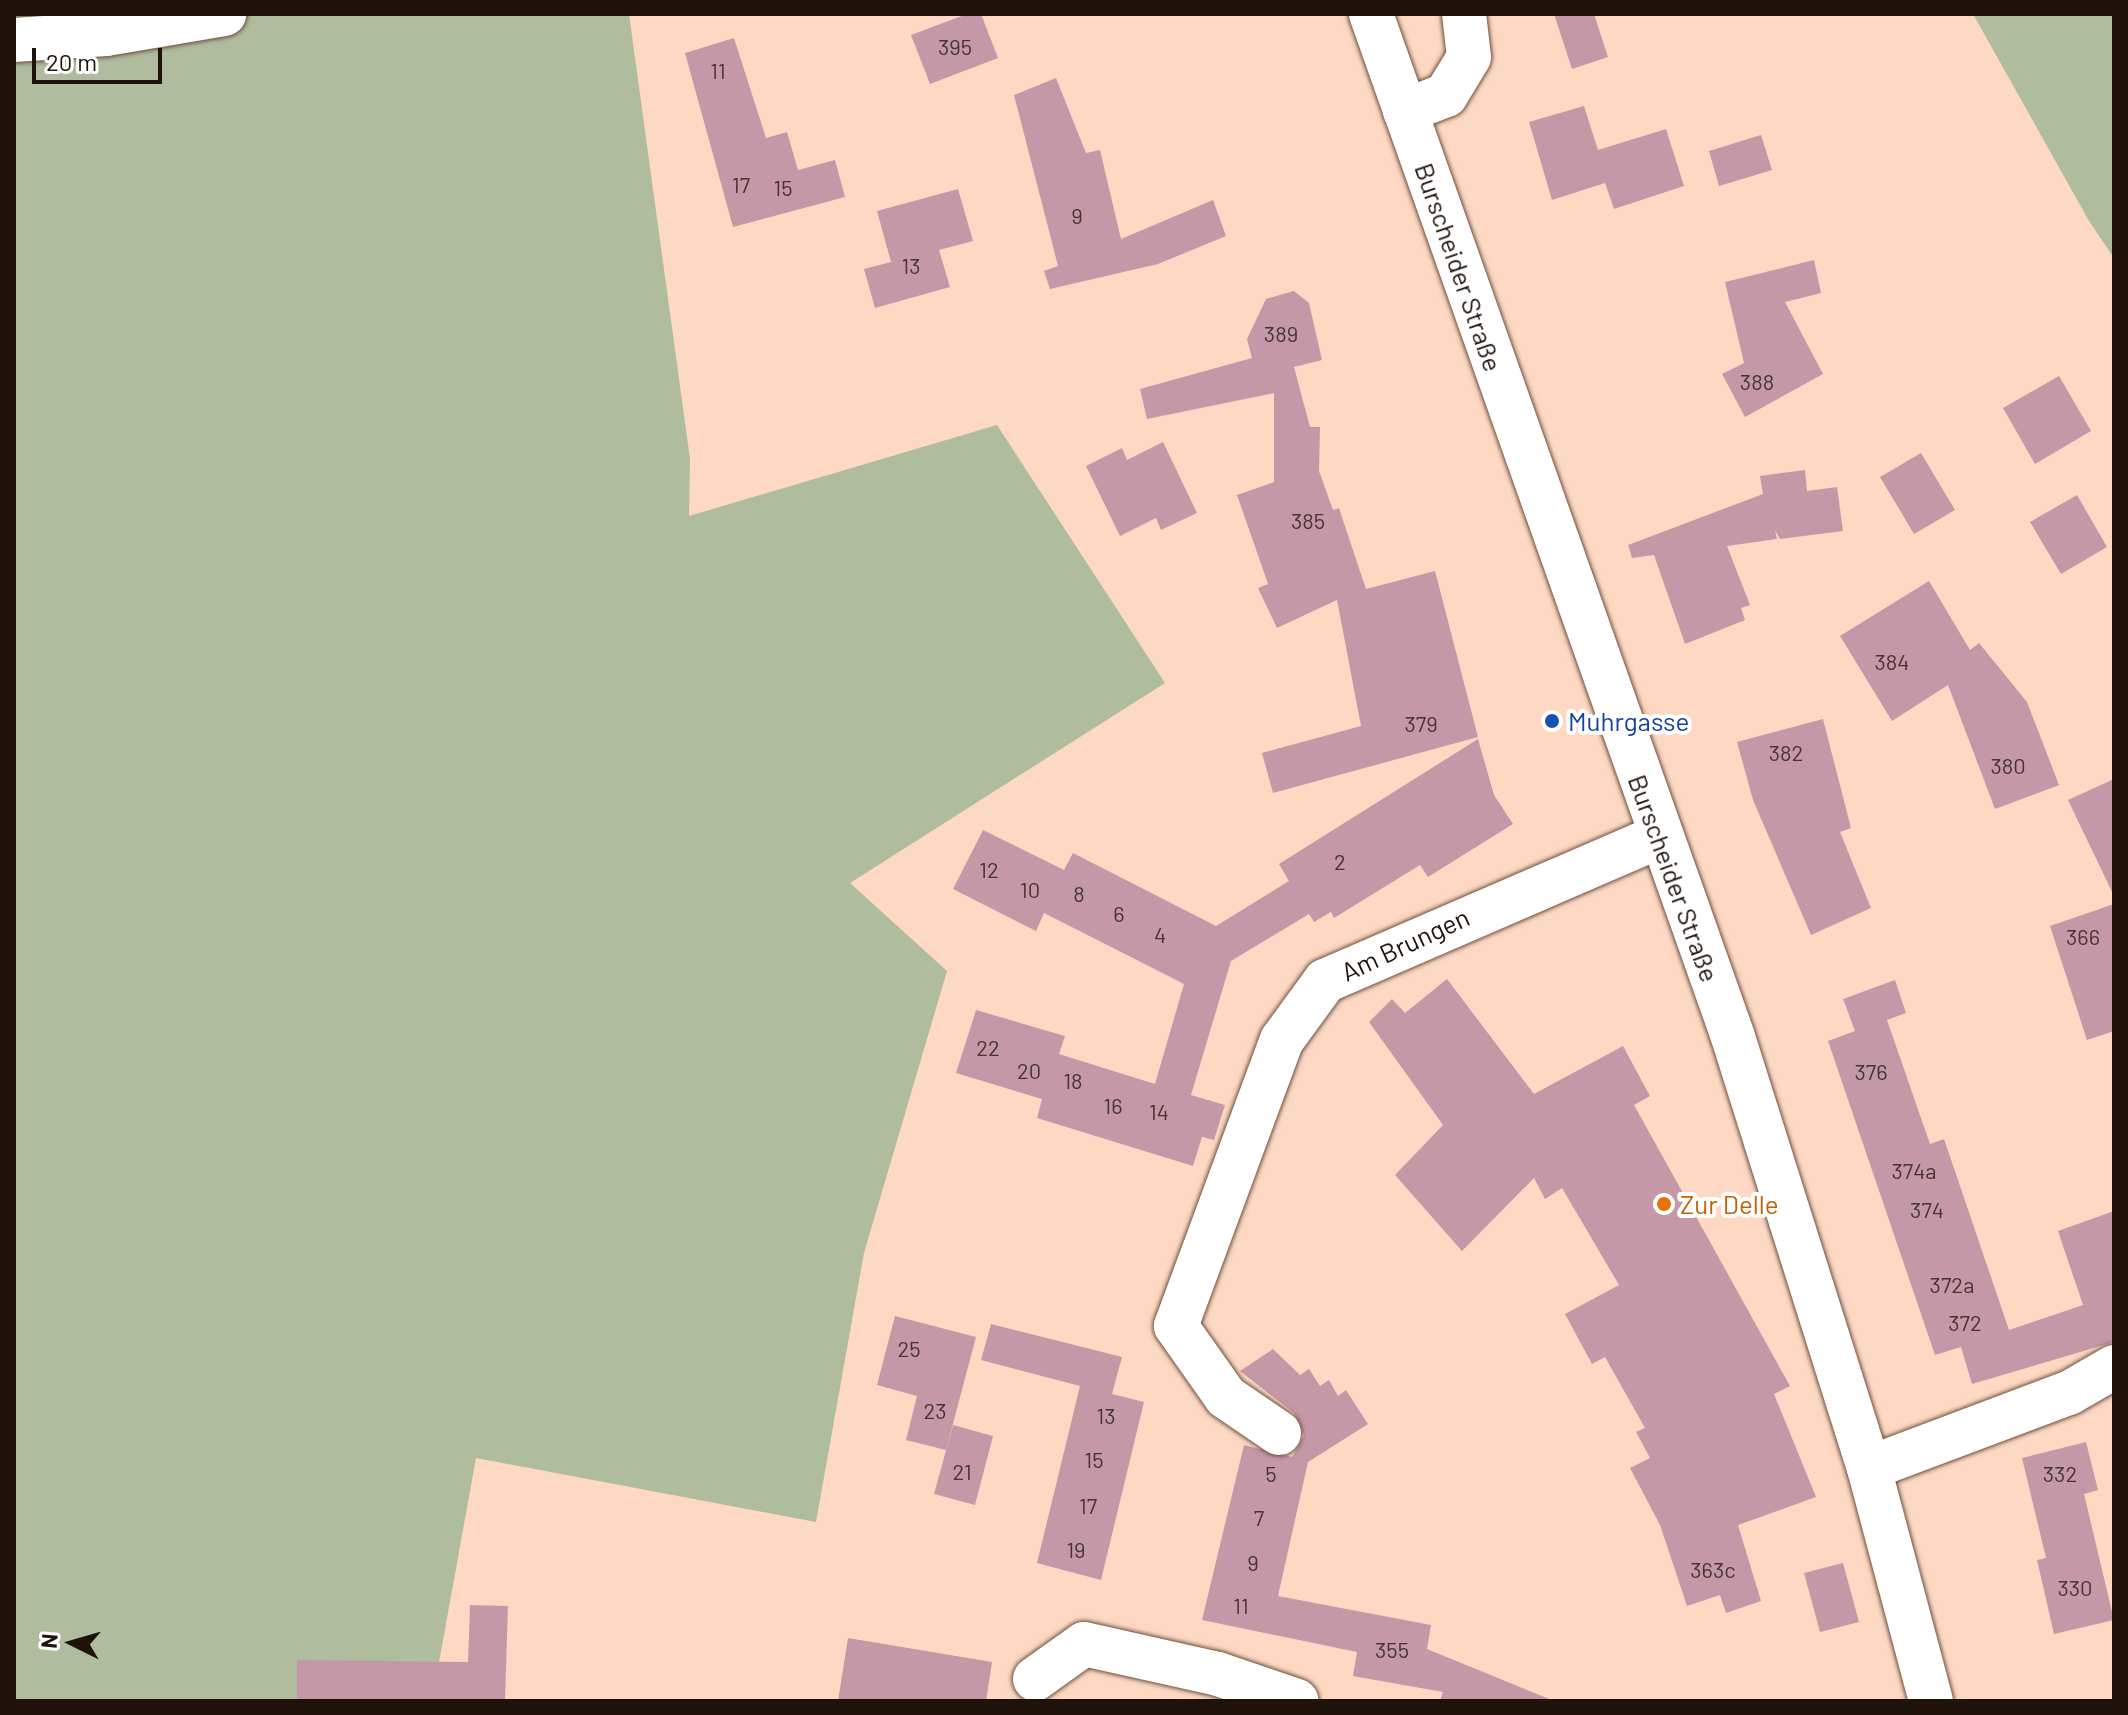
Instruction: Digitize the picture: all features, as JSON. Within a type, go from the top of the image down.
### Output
[{"type":"main road","points":[[14,40],[224,14]]},
{"type":"main road","name":"Burscheider Straße","points":[[1371,14],[1657,837],[1733,1037],[1869,1468],[1931,1701]]},
{"type":"main road","points":[[1405,111],[1446,95],[1469,57],[1464,14]]},
{"type":"main road","name":"Am Brungen","points":[[1279,1433],[1226,1397],[1176,1326],[1282,1040],[1325,981],[1657,837]]},
{"type":"main road","points":[[1869,1468],[2069,1393],[2114,1367]]},
{"type":"main road","points":[[1035,1679],[1084,1644],[1218,1674],[1297,1701]]},
{"type":"green space","points":[[14,14],[629,14],[690,459],[689,516],[997,425],[1165,683],[850,883],[947,971],[864,1253],[816,1522],[476,1458],[432,1701],[14,1701]]},
{"type":"green space","points":[[1973,14],[2114,14],[2114,258],[2089,221]]},
{"type":"building","points":[[967,14],[981,14],[998,58],[930,84],[911,35]]},
{"type":"building","points":[[1554,14],[1594,14],[1608,57],[1572,69]]},
{"type":"building","points":[[734,38],[766,138],[787,132],[798,170],[835,160],[845,197],[733,227],[685,53]]},
{"type":"building","points":[[1056,78],[1086,153],[1100,150],[1121,239],[1213,200],[1226,236],[1158,264],[1050,289],[1044,271],[1058,266],[1014,95]]},
{"type":"building","points":[[1584,106],[1598,150],[1666,129],[1684,186],[1614,209],[1605,183],[1552,200],[1529,122]]},
{"type":"building","points":[[1761,135],[1772,170],[1719,186],[1709,151]]},
{"type":"building","points":[[958,189],[973,241],[939,250],[950,287],[875,308],[864,269],[891,262],[877,211]]},
{"type":"building","points":[[1814,260],[1821,293],[1785,302],[1823,374],[1745,417],[1722,374],[1744,363],[1725,282]]},
{"type":"building","points":[[1294,291],[1309,303],[1322,360],[1294,367],[1310,427],[1320,427],[1319,471],[1333,510],[1339,508],[1366,589],[1435,571],[1478,737],[1273,793],[1262,753],[1361,726],[1337,600],[1277,628],[1258,588],[1268,584],[1237,495],[1274,482],[1274,393],[1147,419],[1140,389],[1252,358],[1247,339],[1266,299]]},
{"type":"building","points":[[2059,376],[2091,431],[2035,464],[2003,408]]},
{"type":"building","points":[[1163,442],[1197,513],[1161,530],[1156,518],[1120,536],[1086,466],[1122,448],[1127,460]]},
{"type":"building","points":[[1921,453],[1955,510],[1914,534],[1880,477]]},
{"type":"building","points":[[1805,470],[1807,491],[1837,487],[1843,531],[1780,539],[1775,530],[1777,539],[1727,546],[1750,605],[1741,608],[1745,620],[1685,644],[1654,555],[1632,558],[1628,545],[1763,494],[1760,476]]},
{"type":"building","points":[[2077,495],[2107,547],[2061,574],[2030,522]]},
{"type":"building","points":[[1929,581],[1970,650],[1979,643],[2027,702],[2059,785],[1995,809],[1948,685],[1892,721],[1840,636]]},
{"type":"building","points":[[1823,719],[1851,828],[1840,832],[1871,908],[1811,935],[1753,800],[1737,742]]},
{"type":"building","points":[[1478,739],[1494,795],[1513,824],[1428,877],[1420,865],[1334,918],[1331,912],[1314,922],[1309,914],[1231,961],[1191,1095],[1225,1105],[1214,1140],[1202,1137],[1193,1166],[1037,1118],[1042,1099],[956,1073],[976,1010],[1065,1036],[1059,1054],[1155,1084],[1184,984],[1044,913],[1036,931],[953,889],[983,830],[1064,870],[1073,853],[1216,926],[1289,881],[1279,864]]},
{"type":"building","points":[[2114,779],[2114,896],[2068,800]]},
{"type":"building","points":[[2114,904],[2114,1031],[2087,1040],[2050,926]]},
{"type":"building","points":[[1447,979],[1534,1094],[1623,1046],[1650,1096],[1634,1105],[1790,1386],[1774,1394],[1816,1497],[1738,1525],[1761,1601],[1726,1613],[1720,1595],[1687,1606],[1660,1525],[1630,1468],[1650,1458],[1636,1432],[1645,1428],[1605,1357],[1592,1364],[1565,1314],[1619,1285],[1562,1188],[1545,1199],[1534,1178],[1462,1251],[1395,1175],[1443,1125],[1369,1022],[1392,999],[1405,1013]]},
{"type":"building","points":[[1895,980],[1906,1013],[1887,1020],[1930,1144],[1944,1139],[2009,1330],[2083,1305],[2058,1231],[2114,1211],[2114,1342],[1972,1384],[1961,1347],[1935,1355],[1828,1041],[1855,1031],[1843,999]]},
{"type":"building","points":[[895,1316],[976,1337],[946,1450],[906,1440],[917,1396],[877,1385]]},
{"type":"building","points":[[991,1324],[1122,1357],[1112,1394],[1144,1402],[1101,1580],[1037,1563],[1080,1386],[981,1360]]},
{"type":"building","points":[[1273,1349],[1300,1375],[1309,1369],[1320,1386],[1329,1380],[1338,1396],[1346,1390],[1368,1424],[1308,1462],[1278,1596],[1431,1625],[1427,1649],[1554,1701],[1440,1701],[1443,1692],[1353,1676],[1357,1652],[1202,1620],[1244,1445],[1292,1457],[1304,1436],[1294,1413],[1240,1371]]},
{"type":"building","points":[[953,1425],[993,1436],[975,1505],[934,1494]]},
{"type":"building","points":[[2086,1442],[2098,1490],[2084,1494],[2114,1620],[2054,1634],[2037,1560],[2046,1558],[2022,1458]]},
{"type":"building","points":[[1843,1563],[1859,1622],[1820,1632],[1804,1573]]},
{"type":"building","points":[[470,1605],[508,1606],[505,1701],[297,1699],[297,1660],[468,1662]]},
{"type":"building","points":[[848,1638],[992,1662],[986,1701],[838,1701]]},
{"type":"place","name":"Muhrgasse","points":[[1552,721]]},
{"type":"place","name":"Zur Delle","points":[[1664,1204]]}]
